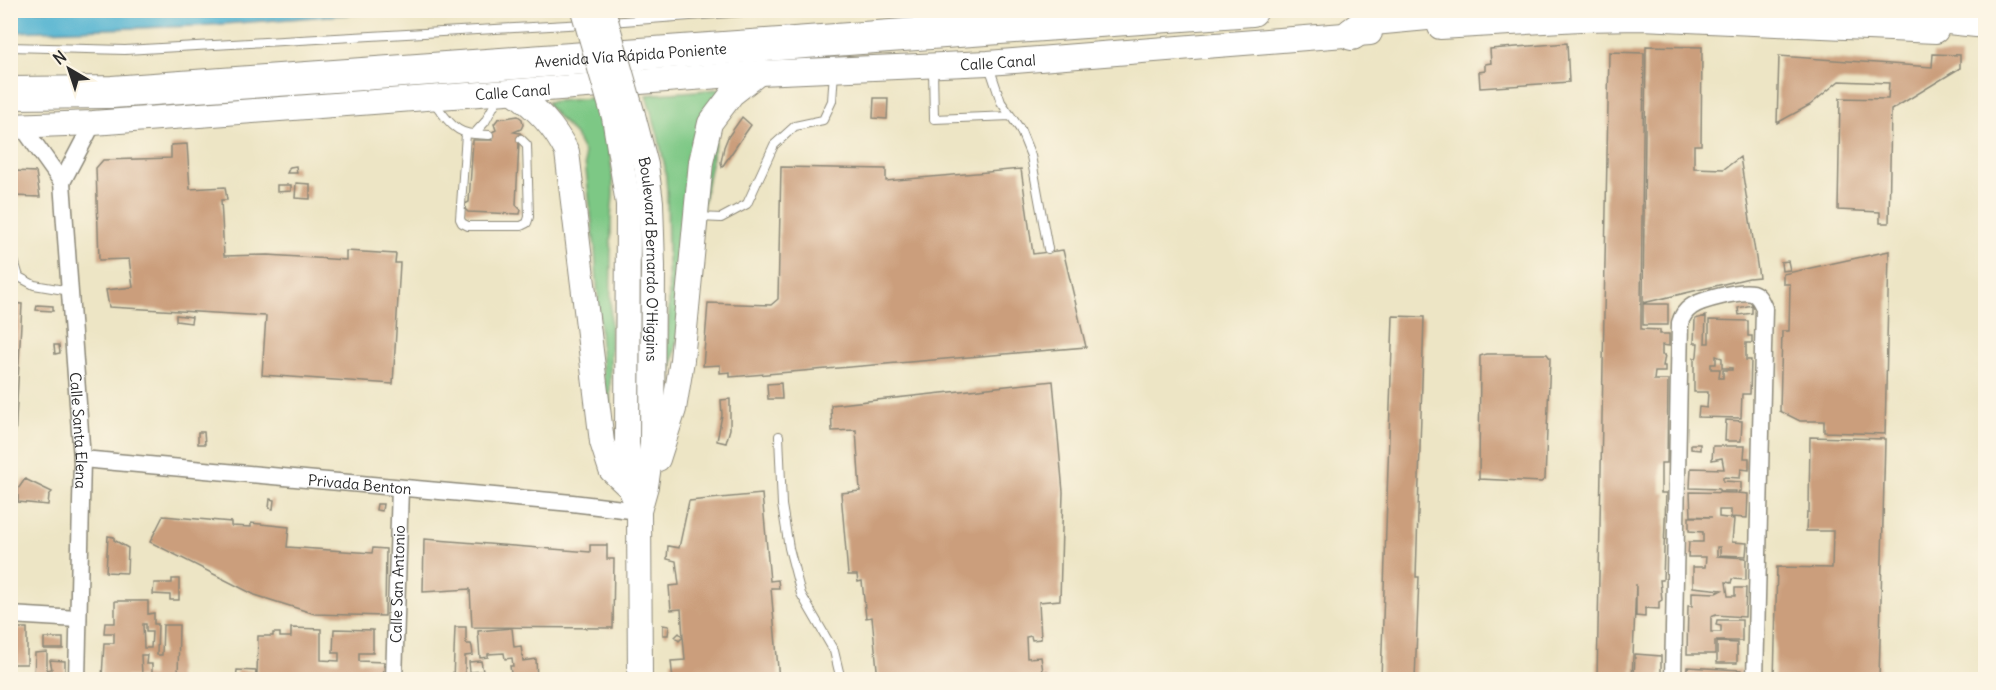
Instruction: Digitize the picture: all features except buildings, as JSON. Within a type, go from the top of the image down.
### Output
[{"type":"highway","name":"Avenida Vía Rápida Poniente","points":[[10,93],[124,92],[1252,10]]},
{"type":"highway","points":[[1352,34],[1373,19],[1470,10]]},
{"type":"highway","points":[[1874,10],[1986,22]]},
{"type":"main road","name":"Boulevard Bernardo O'Higgins","points":[[583,10],[624,116],[646,165],[651,213],[652,445],[638,487],[640,680]]},
{"type":"main road","name":"Boulevard Bernardo O'Higgins","points":[[603,10],[624,116]]},
{"type":"main road","name":"Calle Canal","points":[[16,126],[93,123],[759,73],[988,63],[1568,19],[1642,18],[1986,33]]},
{"type":"main road","points":[[507,92],[542,114],[560,137],[567,152],[602,442],[611,470],[638,487],[662,451],[674,409],[682,360],[701,162],[710,123],[732,94],[759,73]]},
{"type":"street","points":[[16,126],[62,182],[93,123]]},
{"type":"street","name":"Calle Santa Elena","points":[[62,182],[82,459],[77,680]]},
{"type":"street","points":[[1673,680],[1680,323],[1688,309],[1698,302],[1743,293],[1753,293],[1764,308],[1755,680]]},
{"type":"street","name":"Privada Benton","points":[[82,459],[639,511]]},
{"type":"street","name":"Calle San Antonio","points":[[394,680],[400,489]]},
{"type":"street","points":[[10,615],[78,619]]},
{"type":"lane","points":[[10,47],[125,50],[564,26],[770,10]]},
{"type":"lane","points":[[988,63],[1001,102],[1026,140],[1048,249]]},
{"type":"lane","points":[[933,65],[934,119],[1011,116]]},
{"type":"lane","points":[[696,217],[721,218],[747,204],[774,145],[795,126],[824,120],[832,101],[834,69]]},
{"type":"lane","points":[[507,92],[485,122],[470,134],[460,219],[462,223],[468,226],[521,226],[527,223],[530,217],[527,145],[521,139]]},
{"type":"lane","points":[[431,98],[451,124],[470,134],[489,135]]},
{"type":"lane","points":[[10,247],[20,277],[34,285],[70,291]]},
{"type":"lane","points":[[779,436],[782,505],[789,548],[801,594],[834,651],[841,680]]},
{"type":"green space","points":[[733,88],[724,96],[663,413],[669,312],[667,191],[665,167],[658,135],[646,95]]},
{"type":"green space","points":[[592,98],[602,114],[613,183],[610,443],[602,364],[595,249],[584,153],[575,135],[547,102]]},
{"type":"water","points":[[10,11],[394,11],[197,26],[11,32]]}]
